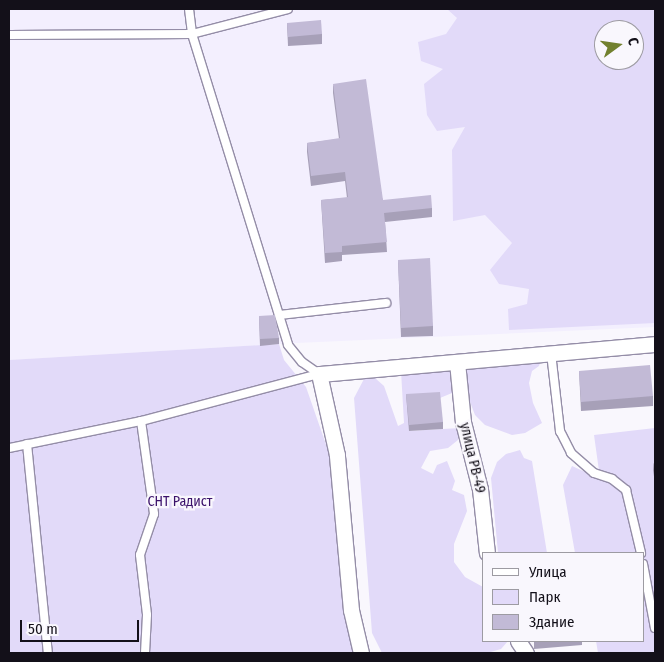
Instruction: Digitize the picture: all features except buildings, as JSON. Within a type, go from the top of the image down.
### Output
[{"type":"street","points":[[361,653],[351,610],[337,455],[319,374],[655,344]]},
{"type":"street","name":"улица РВ-49","points":[[457,362],[462,422],[480,489],[487,552]]},
{"type":"street","points":[[519,642],[526,653]]},
{"type":"lane","points":[[189,9],[192,34],[288,345],[302,362],[319,374]]},
{"type":"lane","points":[[9,35],[192,34],[288,9]]},
{"type":"lane","points":[[279,315],[386,303]]},
{"type":"lane","points":[[551,353],[560,431],[571,453],[594,473],[612,479],[626,490],[641,552]]},
{"type":"lane","points":[[9,448],[141,421],[319,374]]},
{"type":"lane","points":[[141,421],[154,514],[140,555],[147,615],[145,653]]},
{"type":"lane","points":[[27,444],[48,653]]},
{"type":"lane","points":[[644,569],[655,628]]},
{"type":"shaded area","points":[[9,9],[655,9],[655,327],[296,343],[9,360]]},
{"type":"green space","points":[[447,9],[655,9],[655,323],[509,330],[508,309],[527,304],[529,289],[499,284],[490,270],[512,243],[485,215],[453,221],[452,150],[465,127],[437,131],[427,115],[424,84],[443,69],[421,61],[418,42],[446,34],[457,18]]},
{"type":"green space","name":"СНТ Радист","points":[[279,344],[284,360],[306,387],[330,456],[357,653],[9,653],[9,360]]},
{"type":"green space","points":[[541,359],[539,366],[532,371],[529,383],[533,403],[542,423],[525,433],[512,435],[485,425],[475,415],[467,394],[464,368]]},
{"type":"green space","points":[[452,367],[452,393],[440,398],[409,431],[460,428],[458,440],[448,448],[430,451],[421,468],[433,474],[437,465],[447,461],[455,481],[452,490],[464,495],[467,511],[454,544],[454,562],[465,577],[482,586],[482,642],[507,642],[501,649],[487,653],[382,653],[372,633],[354,398],[364,379],[375,378],[384,386],[398,426],[404,423],[401,371]]},
{"type":"green space","points":[[655,428],[655,653],[598,653],[596,642],[644,642],[644,552],[575,552],[563,485],[572,466],[596,477],[599,471],[594,435]]},
{"type":"green space","points":[[520,450],[524,458],[532,461],[547,552],[498,552],[491,478],[497,462],[506,454]]}]
